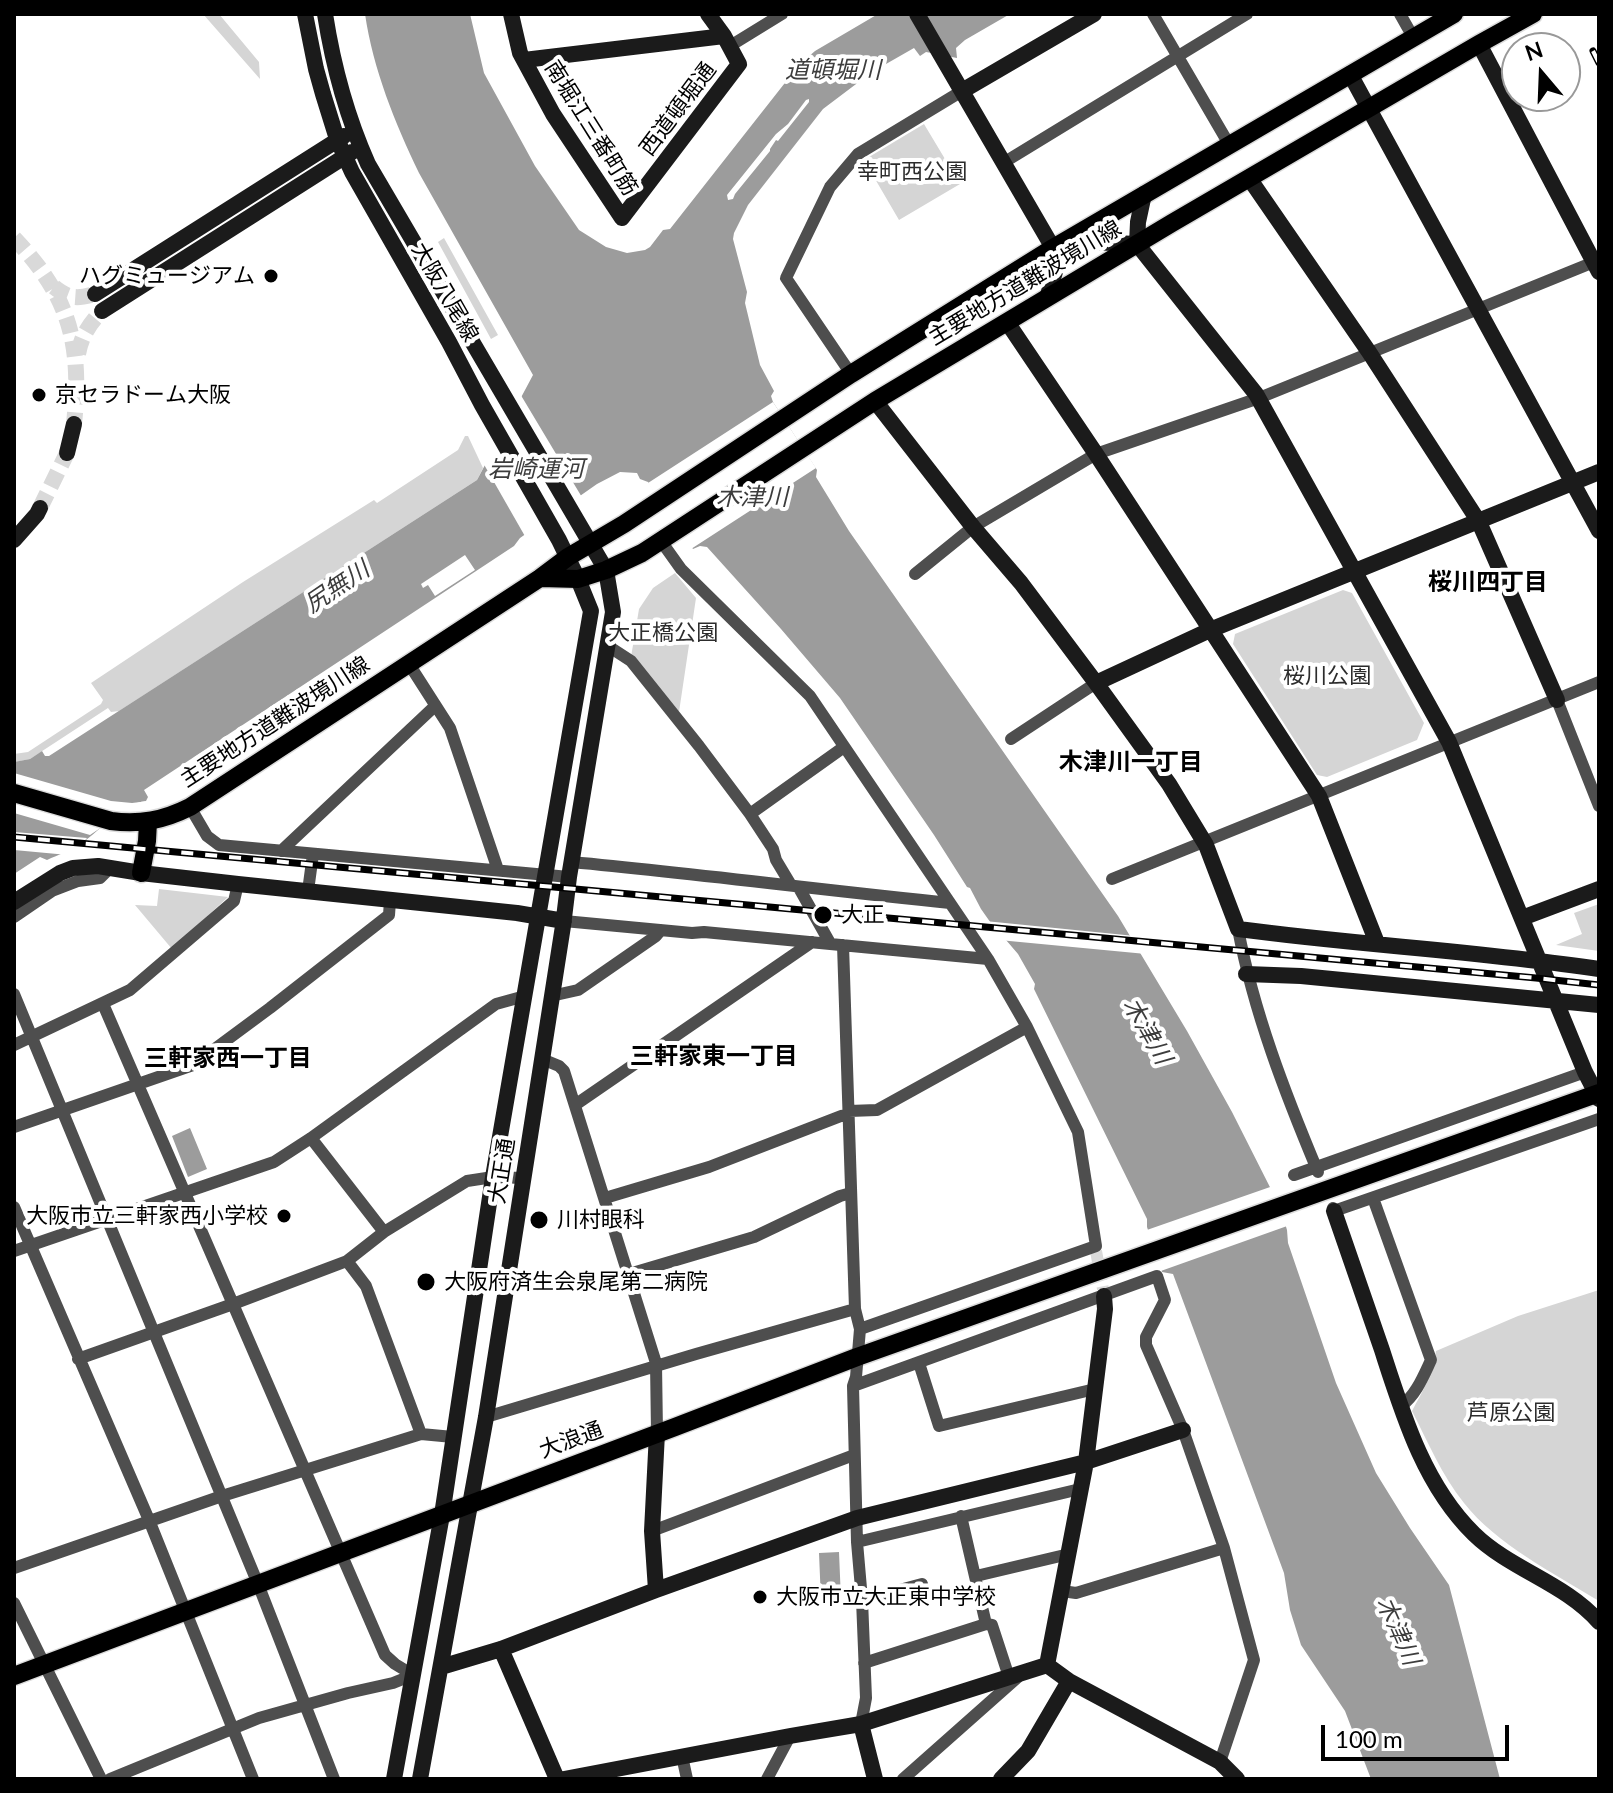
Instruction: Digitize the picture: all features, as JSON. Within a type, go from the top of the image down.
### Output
[{"type":"main road","name":"主要地方道難波境川線","points":[[14,793],[125,823],[165,818],[190,807],[851,374],[1053,248],[1454,14]]},
{"type":"main road","name":"主要地方道難波境川線","points":[[540,578],[578,579],[642,553],[875,401],[1249,178],[1533,14]]},
{"type":"main road","points":[[141,873],[148,822]]},
{"type":"main road","name":"大浪通","points":[[14,1676],[857,1357],[1598,1095]]},
{"type":"street","name":"大阪八尾線","points":[[305,14],[316,69],[340,147],[578,579]]},
{"type":"street","name":"大阪八尾線","points":[[325,14],[337,76],[368,164],[606,570]]},
{"type":"street","name":"南堀江三番町筋","points":[[511,14],[520,53],[553,114],[622,218]]},
{"type":"street","points":[[524,60],[727,41],[708,14]]},
{"type":"street","name":"西道頓堀通","points":[[622,218],[739,64],[727,41],[782,14]]},
{"type":"street","points":[[917,14],[1053,248],[1055,272],[1047,298]]},
{"type":"street","points":[[851,374],[786,278],[830,187],[858,154],[1094,14]]},
{"type":"street","points":[[1153,14],[1230,146]]},
{"type":"street","points":[[1003,163],[1247,14]]},
{"type":"street","points":[[1400,14],[1413,37]]},
{"type":"street","points":[[915,574],[973,527],[1096,454],[1259,398],[1478,309],[1596,267],[1479,44]]},
{"type":"street","points":[[1350,74],[1599,531]]},
{"type":"street","points":[[95,294],[340,147],[358,140]]},
{"type":"street","points":[[102,311],[340,147]]},
{"type":"street","points":[[1249,178],[1369,352],[1479,522],[1557,700],[1599,806]]},
{"type":"street","points":[[1144,194],[1137,244],[1259,398],[1449,743],[1585,1072],[1598,1095]]},
{"type":"street","points":[[1053,248],[1089,242],[1137,244]]},
{"type":"street","points":[[1007,322],[1319,796],[1377,943]]},
{"type":"street","points":[[875,401],[973,527],[1021,583],[1096,683],[1169,784],[1204,842],[1238,929],[1246,974],[1280,1080],[1317,1169]]},
{"type":"street","points":[[67,453],[74,424]]},
{"type":"street","points":[[1011,739],[1096,683],[1210,630],[1599,472]]},
{"type":"street","points":[[14,540],[40,508]]},
{"type":"street","points":[[661,541],[681,569],[810,696],[988,959],[1027,1027],[1078,1132],[1096,1249],[860,1329]]},
{"type":"street","name":"大正通","points":[[420,1779],[486,1417],[570,869],[608,646],[613,612],[606,570]]},
{"type":"street","name":"大正通","points":[[394,1779],[442,1515],[493,1177],[591,611],[578,579]]},
{"type":"street","points":[[608,646],[631,661],[691,735],[750,814],[773,849],[776,860],[837,944],[849,1113],[855,1309],[860,1329],[853,1386],[857,1542],[866,1698],[861,1724],[875,1779]]},
{"type":"street","points":[[409,664],[450,728],[498,870]]},
{"type":"street","points":[[1112,879],[1599,682]]},
{"type":"street","points":[[281,851],[435,706]]},
{"type":"street","points":[[750,814],[844,747]]},
{"type":"street","points":[[190,807],[207,836],[219,845],[546,875],[570,869],[676,871],[950,903]]},
{"type":"street","points":[[308,891],[313,854]]},
{"type":"street","points":[[14,902],[46,881],[73,868],[88,866],[564,921],[988,959]]},
{"type":"street","points":[[14,917],[52,891],[78,881],[100,878],[110,868]]},
{"type":"street","points":[[14,1045],[130,990],[234,901],[238,884]]},
{"type":"street","points":[[1522,918],[1599,889]]},
{"type":"street","points":[[14,1127],[193,1065],[389,915],[390,901]]},
{"type":"street","points":[[1238,929],[1599,969]]},
{"type":"street","points":[[551,996],[578,990],[661,930]]},
{"type":"street","points":[[575,1105],[812,942]]},
{"type":"street","points":[[1246,974],[1301,976],[1599,1005]]},
{"type":"street","points":[[14,994],[258,1584],[334,1779]]},
{"type":"street","points":[[14,1251],[274,1162],[496,1004],[525,996]]},
{"type":"street","points":[[103,1004],[385,1655],[413,1675]]},
{"type":"street","points":[[605,1198],[709,1167],[849,1113],[877,1110],[1027,1027]]},
{"type":"street","points":[[542,1059],[564,1071],[656,1365],[657,1433],[652,1531],[656,1590]]},
{"type":"street","points":[[1294,1175],[1585,1072]]},
{"type":"street","points":[[1599,1119],[1333,1210],[1401,1406],[1424,1463],[1452,1508],[1473,1533],[1495,1552],[1569,1596],[1599,1622]]},
{"type":"street","points":[[311,1138],[384,1232]]},
{"type":"street","points":[[78,1359],[347,1261],[384,1232],[467,1181],[493,1177],[522,1178]]},
{"type":"street","points":[[629,1274],[754,1237],[851,1193]]},
{"type":"street","points":[[1373,1198],[1431,1360],[1418,1388],[1401,1406]]},
{"type":"street","points":[[14,1207],[149,1520],[253,1779]]},
{"type":"street","points":[[347,1261],[366,1286],[421,1434]]},
{"type":"street","points":[[853,1386],[1103,1292],[1157,1276],[1165,1300],[1146,1337],[1146,1345],[1183,1430],[1224,1548],[1254,1660],[1222,1771]]},
{"type":"street","points":[[1047,1665],[1086,1462],[1105,1309],[1103,1292]]},
{"type":"street","points":[[486,1417],[855,1309]]},
{"type":"street","points":[[919,1363],[939,1426],[1095,1389]]},
{"type":"street","points":[[441,1667],[501,1649],[857,1518],[1086,1462],[1183,1430]]},
{"type":"street","points":[[14,1568],[149,1520],[421,1434],[453,1437]]},
{"type":"street","points":[[652,1531],[854,1455]]},
{"type":"street","points":[[857,1542],[1080,1489]]},
{"type":"street","points":[[961,1516],[986,1624]]},
{"type":"street","points":[[1062,1591],[1076,1593],[1224,1548]]},
{"type":"street","points":[[976,1576],[1069,1554]]},
{"type":"street","points":[[862,1600],[922,1584]]},
{"type":"street","points":[[14,1603],[101,1779]]},
{"type":"street","points":[[864,1663],[986,1624],[992,1625],[1016,1674]]},
{"type":"street","points":[[501,1649],[557,1779]]},
{"type":"street","points":[[564,1779],[598,1776],[682,1756],[861,1724],[1047,1665]]},
{"type":"street","points":[[1047,1665],[1069,1681],[1237,1779]]},
{"type":"street","points":[[903,1779],[1016,1674]]},
{"type":"street","points":[[110,1779],[234,1728],[413,1675]]},
{"type":"street","points":[[1001,1779],[1028,1751],[1069,1681]]},
{"type":"street","points":[[767,1779],[790,1736]]},
{"type":"street","points":[[682,1756],[687,1779]]},
{"type":"green space","points":[[203,14],[219,14],[259,62],[260,79]]},
{"type":"green space","name":"幸町西公園","points":[[924,124],[960,184],[899,220],[864,160]]},
{"type":"green space","points":[[444,238],[498,335],[491,339],[438,242]]},
{"type":"green space","points":[[465,436],[468,436],[483,468],[477,480],[119,711],[111,712],[108,708],[30,759],[15,762],[14,765],[14,754],[28,752],[101,704],[103,700],[91,683],[243,582],[374,500],[377,503],[458,450]]},
{"type":"green space","name":"大正橋公園","points":[[675,573],[696,598],[679,712],[631,657],[639,609],[653,588]]},
{"type":"green space","name":"桜川公園","points":[[1343,590],[1352,593],[1424,723],[1417,740],[1327,777],[1317,775],[1233,644],[1235,634]]},
{"type":"green space","points":[[159,889],[228,897],[172,949],[135,905],[157,906]]},
{"type":"green space","points":[[1599,904],[1599,951],[1556,945],[1582,934],[1574,913]]},
{"type":"green space","name":"芦原公園","points":[[1599,1290],[1599,1601],[1509,1545],[1477,1518],[1449,1482],[1412,1411],[1430,1375],[1436,1351],[1518,1316]]},
{"type":"water","points":[[365,14],[470,14],[484,73],[535,166],[579,230],[606,247],[627,253],[645,250],[663,230],[670,229],[799,65],[815,51],[878,14],[1010,14],[965,40],[956,48],[957,58],[926,52],[920,56],[914,48],[872,72],[823,109],[748,205],[733,239],[747,292],[745,303],[760,365],[774,391],[771,396],[773,402],[817,470],[816,477],[849,531],[1118,916],[1232,1112],[1280,1207],[1288,1243],[1336,1383],[1376,1473],[1449,1585],[1500,1779],[1371,1779],[1345,1711],[1301,1645],[1290,1610],[1284,1573],[1173,1274],[1162,1272],[1147,1219],[1034,989],[1035,984],[1018,954],[1000,936],[981,909],[970,888],[840,698],[707,547],[693,549],[648,482],[640,479],[637,473],[620,472],[597,484],[520,538],[514,546],[144,790],[148,797],[146,801],[120,812],[74,848],[47,860],[40,857],[14,874],[14,762],[30,759],[42,751],[49,756],[477,480],[533,375],[419,173],[386,95],[373,55]],"holes":[[[809,99],[776,140],[733,199],[728,200],[727,195],[776,134],[806,100]]]},
{"type":"water","points":[[190,1128],[207,1169],[188,1177],[172,1136]]},
{"type":"water","points":[[839,1552],[841,1600],[821,1601],[819,1553]]},
{"type":"pier","points":[[519,392],[583,499],[526,538],[482,461]]},
{"type":"pier","points":[[773,402],[816,468],[691,549],[648,483]]},
{"type":"pier","points":[[465,555],[475,570],[435,596],[428,585],[423,588],[421,584]]},
{"type":"pier","points":[[14,773],[111,801],[149,803],[130,808],[90,835],[14,813]]},
{"type":"pier","points":[[14,832],[87,838],[68,855],[14,850]]},
{"type":"pier","points":[[985,921],[1135,936],[1146,954],[999,940]]},
{"type":"pier","points":[[1273,1186],[1290,1225],[1158,1272],[1144,1231]]},
{"type":"tunnel","points":[[14,238],[48,281],[68,323],[76,369],[74,424]]},
{"type":"tunnel","points":[[54,287],[73,297],[95,294]]},
{"type":"tunnel","points":[[78,354],[86,331],[102,311]]},
{"type":"tunnel","points":[[40,508],[67,453]]},
{"type":"tunnel","points":[[1096,1251],[1103,1289]]},
{"type":"railway","points":[[1593,51],[1599,63]]},
{"type":"railway","points":[[14,837],[1599,985]]},
{"type":"place","name":"ハグミュージアム","points":[[271,276]]},
{"type":"place","name":"京セラドーム大阪","points":[[39,395]]},
{"type":"place","name":"大正","points":[[823,915]]},
{"type":"place","name":"大阪市立三軒家西小学校","points":[[284,1216]]},
{"type":"place","name":"川村眼科","points":[[539,1220]]},
{"type":"place","name":"大阪府済生会泉尾第二病院","points":[[426,1282]]},
{"type":"place","name":"大阪市立大正東中学校","points":[[760,1597]]},
{"type":"district","name":"桜川四丁目","points":[[1488,582]]},
{"type":"district","name":"木津川一丁目","points":[[1131,762]]},
{"type":"district","name":"三軒家東一丁目","points":[[714,1056]]},
{"type":"district","name":"三軒家西一丁目","points":[[228,1058]]},
{"type":"water label","name":"道頓堀川","points":[[833,70]]},
{"type":"water label","name":"岩崎運河","points":[[536,469]]},
{"type":"water label","name":"木津川","points":[[752,497]]},
{"type":"water label","name":"尻無川","points":[[337,587]]},
{"type":"water label","name":"木津川","points":[[1147,1031]]},
{"type":"water label","name":"木津川","points":[[1398,1631]]}]
